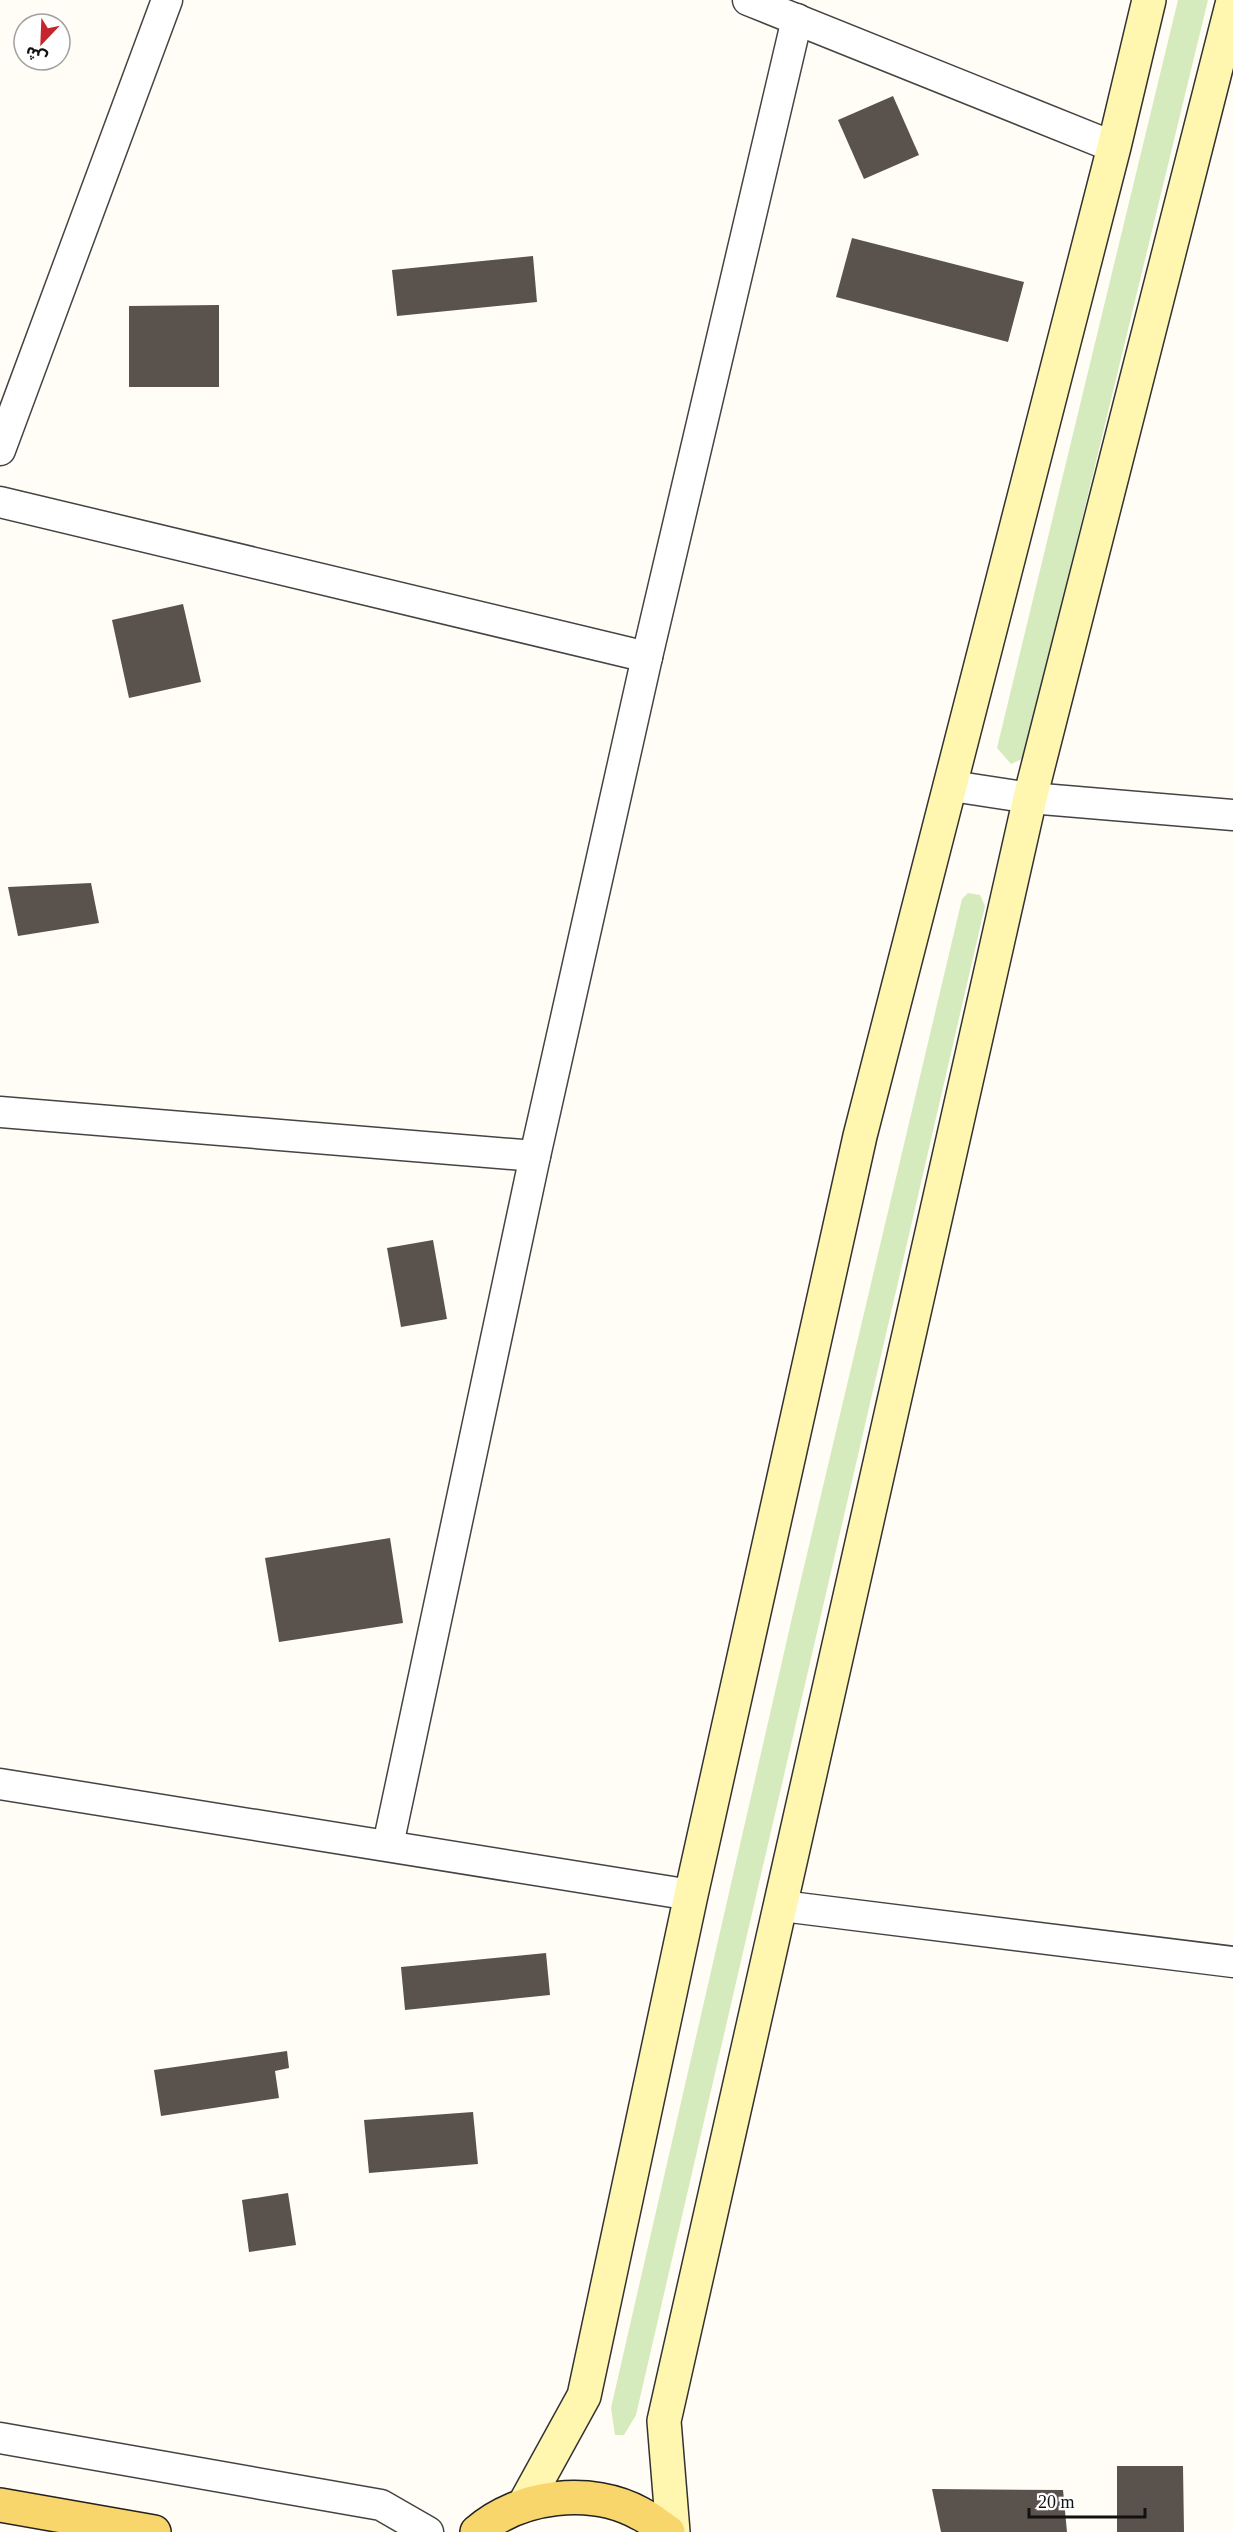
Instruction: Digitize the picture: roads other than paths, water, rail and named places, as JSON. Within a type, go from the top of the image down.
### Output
[{"type":"main road","points":[[524,2505],[584,2396],[691,1895],[860,1136],[952,786],[1149,0]]},
{"type":"main road","points":[[673,2532],[664,2421],[782,1906],[1030,798],[1233,1]]},
{"type":"main road","points":[[477,2532],[487,2522],[524,2505],[563,2498],[603,2500],[640,2513],[668,2532]]},
{"type":"main road","points":[[0,2505],[154,2532]]},
{"type":"street","points":[[0,450],[167,0]]},
{"type":"street","points":[[748,0],[1114,147]]},
{"type":"street","points":[[388,1845],[535,1156],[647,657],[796,19]]},
{"type":"street","points":[[0,502],[647,657]]},
{"type":"street","points":[[952,786],[1030,798],[1233,815]]},
{"type":"street","points":[[0,1112],[535,1156]]},
{"type":"street","points":[[0,1784],[691,1895]]},
{"type":"street","points":[[782,1906],[1233,1962]]},
{"type":"street","points":[[0,2438],[381,2505],[428,2532]]}]
